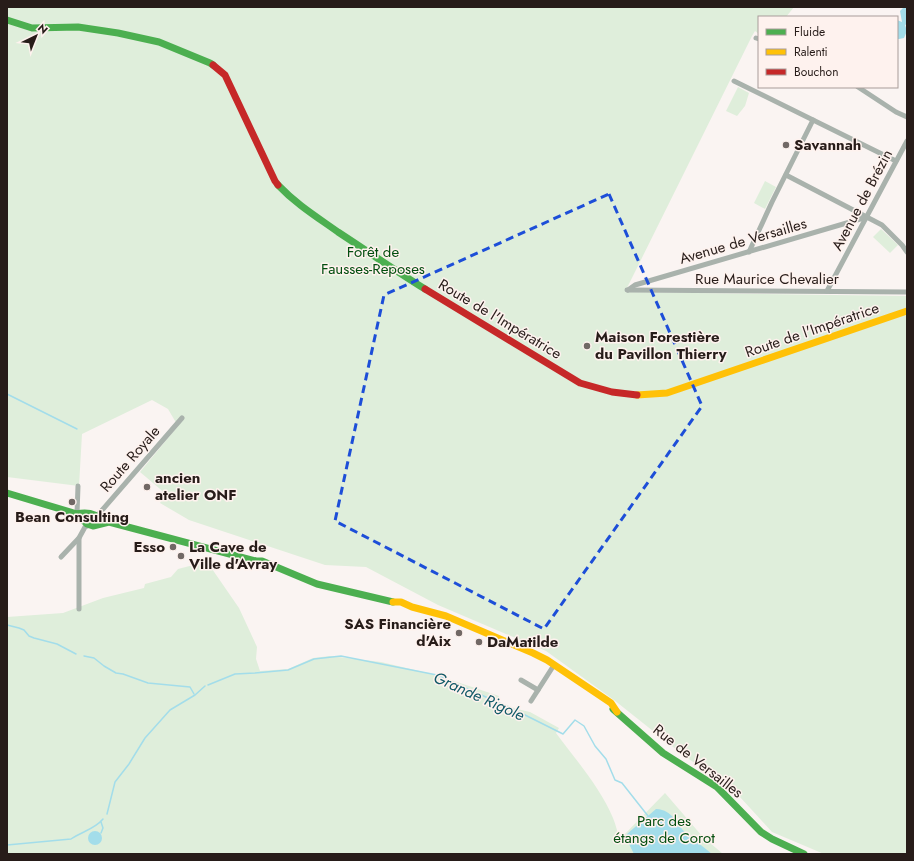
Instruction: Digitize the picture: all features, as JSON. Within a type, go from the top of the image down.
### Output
[{"type":"street","name":"Route de l'Impératrice","points":[[7,20],[32,28],[78,27],[118,33],[159,42],[210,63],[225,75],[275,181],[284,191],[390,268],[580,383],[591,388],[626,395],[646,396],[667,393],[907,311]]},
{"type":"street","points":[[734,81],[896,161]]},
{"type":"street","points":[[860,88],[896,112],[907,117]]},
{"type":"street","points":[[749,252],[813,120]]},
{"type":"street","name":"Avenue de Brézin","points":[[827,291],[907,141]]},
{"type":"street","points":[[786,175],[882,226],[902,245],[907,252]]},
{"type":"street","name":"Avenue de Versailles","points":[[627,290],[636,285],[867,217]]},
{"type":"street","name":"Rue Maurice Chevalier","points":[[627,290],[907,292]]},
{"type":"street","name":"Route Royale","points":[[97,516],[182,418]]},
{"type":"street","points":[[78,486],[80,536],[79,609]]},
{"type":"street","points":[[7,493],[79,516],[85,524],[96,526],[106,522],[102,518],[84,512],[79,516]]},
{"type":"street","name":"Rue de Versailles","points":[[106,522],[256,561],[260,565],[281,570],[317,584],[391,602],[400,607],[412,607],[446,616],[533,652],[601,698],[611,703],[617,712],[663,753],[716,787],[761,832],[803,854]]},
{"type":"street","points":[[61,557],[80,536],[85,527],[90,525]]},
{"type":"street","points":[[531,701],[554,665]]},
{"type":"street","points":[[521,680],[538,690]]},
{"type":"highlighted area","points":[[609,194],[702,406],[544,629],[335,521],[384,295]]},
{"type":"green space","name":"Forêt de Fausses-Reposes","points":[[7,7],[794,7],[787,16],[758,16],[758,33],[755,31],[752,36],[625,292],[907,296],[907,854],[824,854],[772,832],[729,785],[687,758],[614,700],[546,651],[438,605],[366,567],[325,565],[189,520],[160,503],[166,494],[140,472],[178,426],[168,409],[152,400],[82,434],[79,486],[7,477]]},
{"type":"green space","points":[[738,87],[749,93],[745,106],[737,116],[726,111]]},
{"type":"green space","points":[[765,181],[776,187],[765,209],[754,203]]},
{"type":"green space","points":[[881,229],[898,245],[890,253],[873,237]]},
{"type":"green space","points":[[205,562],[210,566],[239,608],[257,647],[256,659],[260,671],[288,669],[313,658],[330,656],[381,662],[436,675],[499,696],[497,701],[517,709],[530,712],[559,728],[556,733],[601,795],[613,818],[620,839],[665,793],[702,836],[723,854],[7,854],[7,617],[63,613],[103,598],[144,588],[145,584],[171,577],[178,569]]},
{"type":"water","points":[[904,7],[907,9],[907,24],[905,25],[907,31],[904,38],[898,39],[898,20],[902,22],[900,11]]},
{"type":"water","name":"Parc des étangs de Corot","points":[[656,809],[667,812],[671,815],[687,834],[712,854],[634,854],[627,840],[627,834]]},
{"type":"water","points":[[92,831],[98,831],[102,835],[102,841],[98,845],[92,845],[88,841],[88,835]]},
{"type":"waterway","points":[[7,394],[77,429]]},
{"type":"waterway","points":[[7,625],[24,630],[29,636],[57,644],[76,654]]},
{"type":"waterway","points":[[84,656],[94,658],[116,673],[148,683],[190,687],[194,694]]},
{"type":"waterway","name":"Grande Rigole","points":[[208,685],[235,674],[288,670],[314,659],[341,656],[437,675],[519,712],[563,734],[575,720],[584,726],[595,746],[606,759],[615,780],[622,783],[648,816]]},
{"type":"waterway","name":"Grande Rigole","points":[[107,814],[115,782],[129,764],[145,738],[170,710],[195,695],[205,686]]},
{"type":"waterway","name":"Grande Rigole","points":[[7,845],[71,839],[96,825],[103,819]]},
{"type":"waterway","points":[[101,822],[103,828],[101,833]]},
{"type":"traffic: fast","points":[[7,20],[32,28],[78,27],[118,33],[159,42],[213,65]]},
{"type":"traffic: fast","points":[[278,185],[315,216],[425,289]]},
{"type":"traffic: fast","points":[[7,493],[77,514],[93,514],[106,522]]},
{"type":"traffic: fast","points":[[77,514],[87,524],[93,526],[109,522],[256,561],[262,561],[317,584],[393,602]]},
{"type":"traffic: fast","points":[[613,709],[663,753],[717,787],[761,832],[772,839],[804,854]]},
{"type":"traffic: slow","points":[[637,395],[667,393],[907,311]]},
{"type":"traffic: slow","points":[[393,602],[401,602],[412,607],[446,616],[533,653],[547,660],[611,703],[617,712]]},
{"type":"traffic: jam","points":[[213,65],[225,75],[278,185]]},
{"type":"traffic: jam","points":[[425,289],[580,383],[612,392],[637,395]]},
{"type":"place","name":"Savannah","points":[[786,145]]},
{"type":"place","name":"Maison Forestière du Pavillon Thierry","points":[[587,346]]},
{"type":"place","name":"ancien atelier ONF","points":[[147,487]]},
{"type":"place","name":"Bean Consulting","points":[[72,502]]},
{"type":"place","name":"Esso","points":[[173,547]]},
{"type":"place","name":"La Cave de Ville d'Avray","points":[[181,556]]},
{"type":"place","name":"SAS Financière d'Aix","points":[[459,633]]},
{"type":"place","name":"DaMatilde","points":[[479,642]]}]
